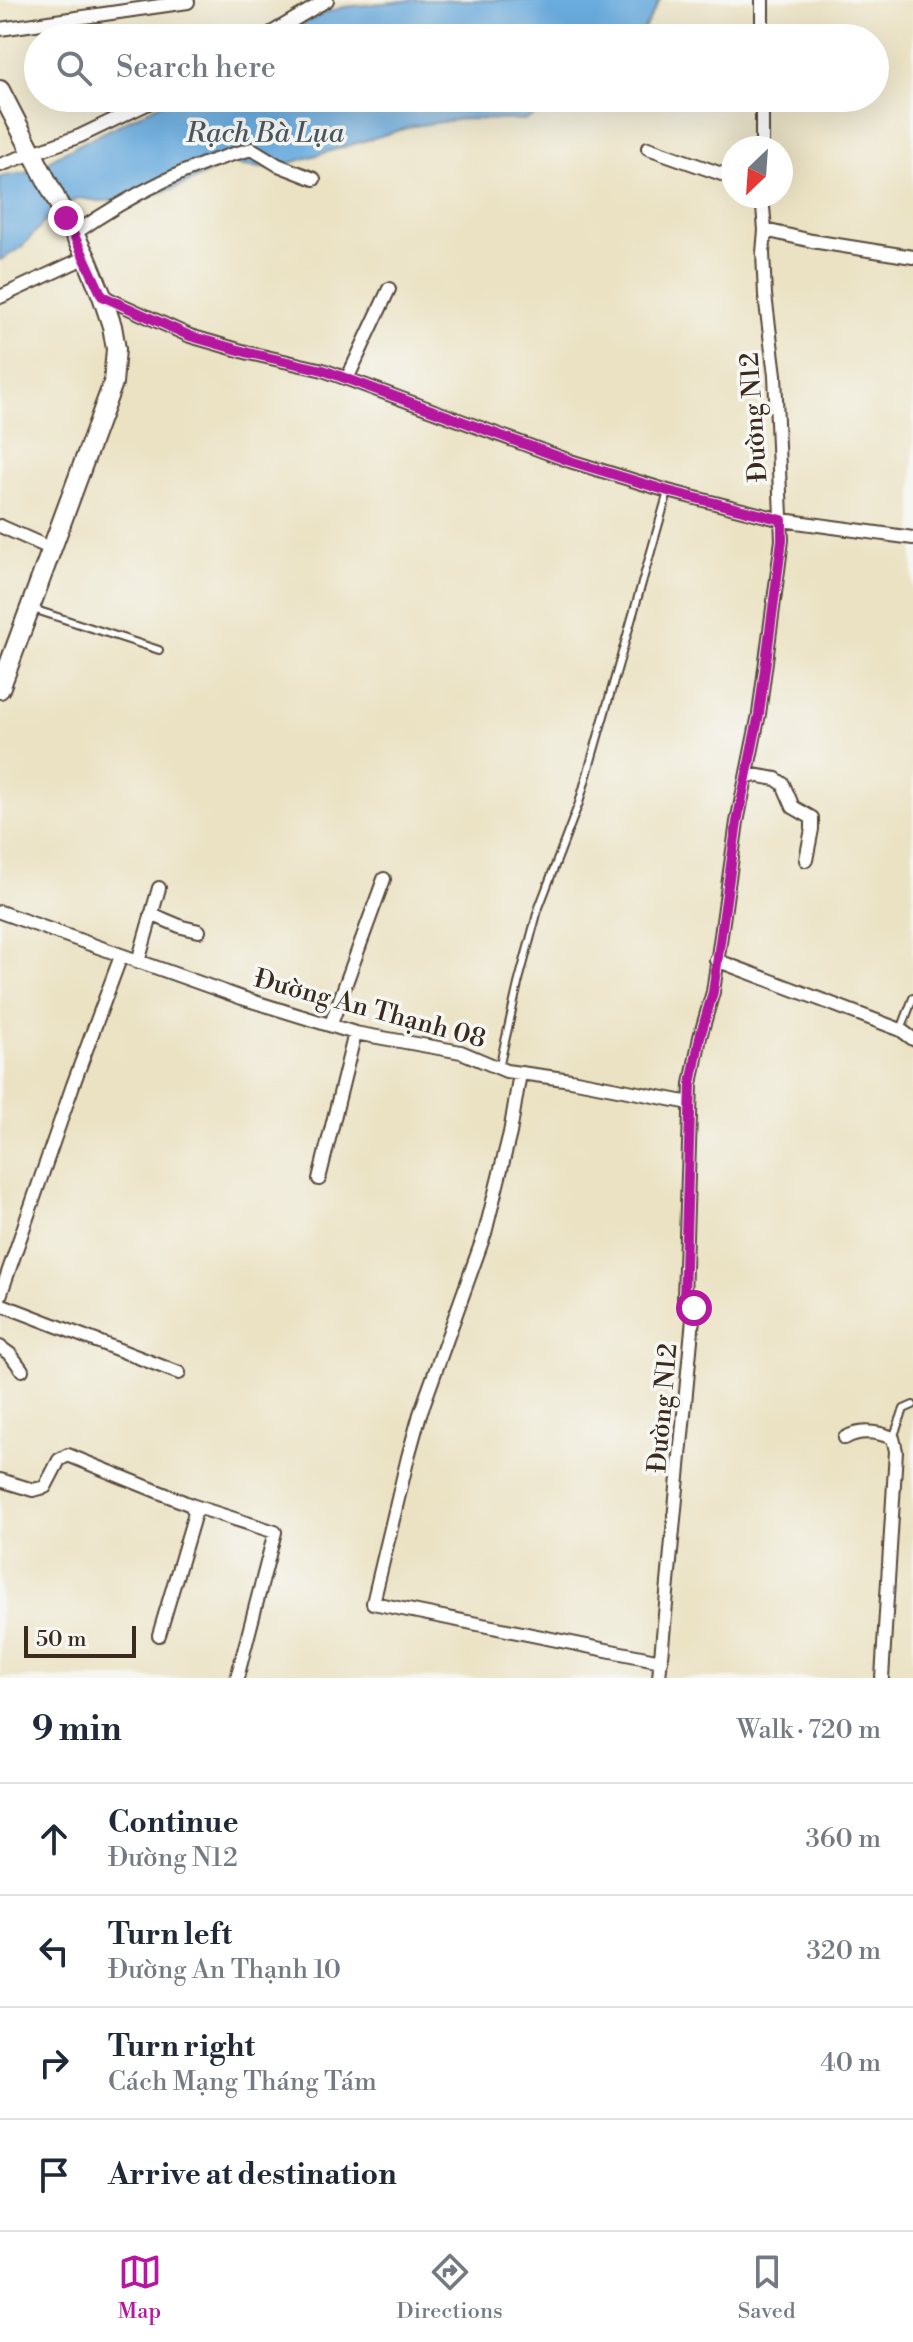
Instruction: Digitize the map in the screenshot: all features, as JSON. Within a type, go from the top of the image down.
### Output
[{"type":"main road","points":[[0,90],[86,257],[112,326],[116,349],[113,383],[0,689]]},
{"type":"street","points":[[287,24],[327,0]]},
{"type":"street","points":[[762,0],[762,24]]},
{"type":"street","points":[[35,24],[188,2]]},
{"type":"street","points":[[0,29],[24,26]]},
{"type":"street","points":[[0,165],[80,136],[130,112]]},
{"type":"street","points":[[762,112],[762,136]]},
{"type":"street","points":[[648,148],[721,174]]},
{"type":"street","points":[[70,226],[202,164],[252,149],[278,165],[314,179]]},
{"type":"street","name":"Đường N12","points":[[659,1678],[694,1308],[684,1298],[691,1084],[713,992],[759,714],[782,540],[774,364],[765,295],[763,208]]},
{"type":"street","points":[[765,230],[913,257]]},
{"type":"street","points":[[0,297],[86,257]]},
{"type":"street","points":[[347,379],[389,289]]},
{"type":"street","points":[[102,296],[190,336],[323,370],[570,461],[668,491],[782,520],[913,538]]},
{"type":"street","points":[[0,526],[52,549]]},
{"type":"street","points":[[747,774],[776,779],[783,784],[793,807],[812,818],[806,860]]},
{"type":"street","points":[[331,1024],[384,879]]},
{"type":"street","points":[[138,962],[159,888]]},
{"type":"street","name":"Đường An Thạnh 08","points":[[0,912],[242,998],[355,1033],[461,1052],[520,1073],[690,1103]]},
{"type":"street","points":[[151,914],[199,931]]},
{"type":"street","points":[[0,1296],[121,956]]},
{"type":"street","points":[[716,960],[901,1030],[913,1039]]},
{"type":"street","points":[[319,1179],[355,1033]]},
{"type":"street","points":[[520,1073],[510,1133],[485,1233],[420,1414],[373,1603],[661,1661]]},
{"type":"street","points":[[0,1304],[179,1373]]},
{"type":"street","points":[[0,1347],[11,1355],[22,1370]]},
{"type":"street","points":[[845,1438],[854,1433],[879,1432],[893,1438],[896,1451],[882,1678]]},
{"type":"street","points":[[0,1480],[33,1490],[45,1487],[59,1460],[68,1455],[191,1505],[275,1532],[237,1678]]},
{"type":"street","points":[[159,1635],[195,1513],[191,1505]]},
{"type":"lane","points":[[499,1068],[538,910],[579,803],[668,491]]},
{"type":"lane","points":[[30,608],[159,650]]},
{"type":"lane","points":[[901,1030],[913,998]]},
{"type":"lane","points":[[893,1438],[904,1409],[913,1405]]},
{"type":"water","points":[[413,0],[660,0],[647,24],[303,24],[344,7]]},
{"type":"water","name":"Rạch Bà Lụa","points":[[145,112],[543,112],[525,120],[462,119],[414,126],[270,169],[229,162],[181,186],[138,200],[78,198],[52,213],[21,248],[0,260],[0,177],[30,172]]},
{"type":"route","points":[[66,218],[102,296],[190,336],[323,370],[570,461],[668,491],[782,520],[759,714],[737,822],[713,992],[691,1084],[684,1298],[694,1308]]}]
